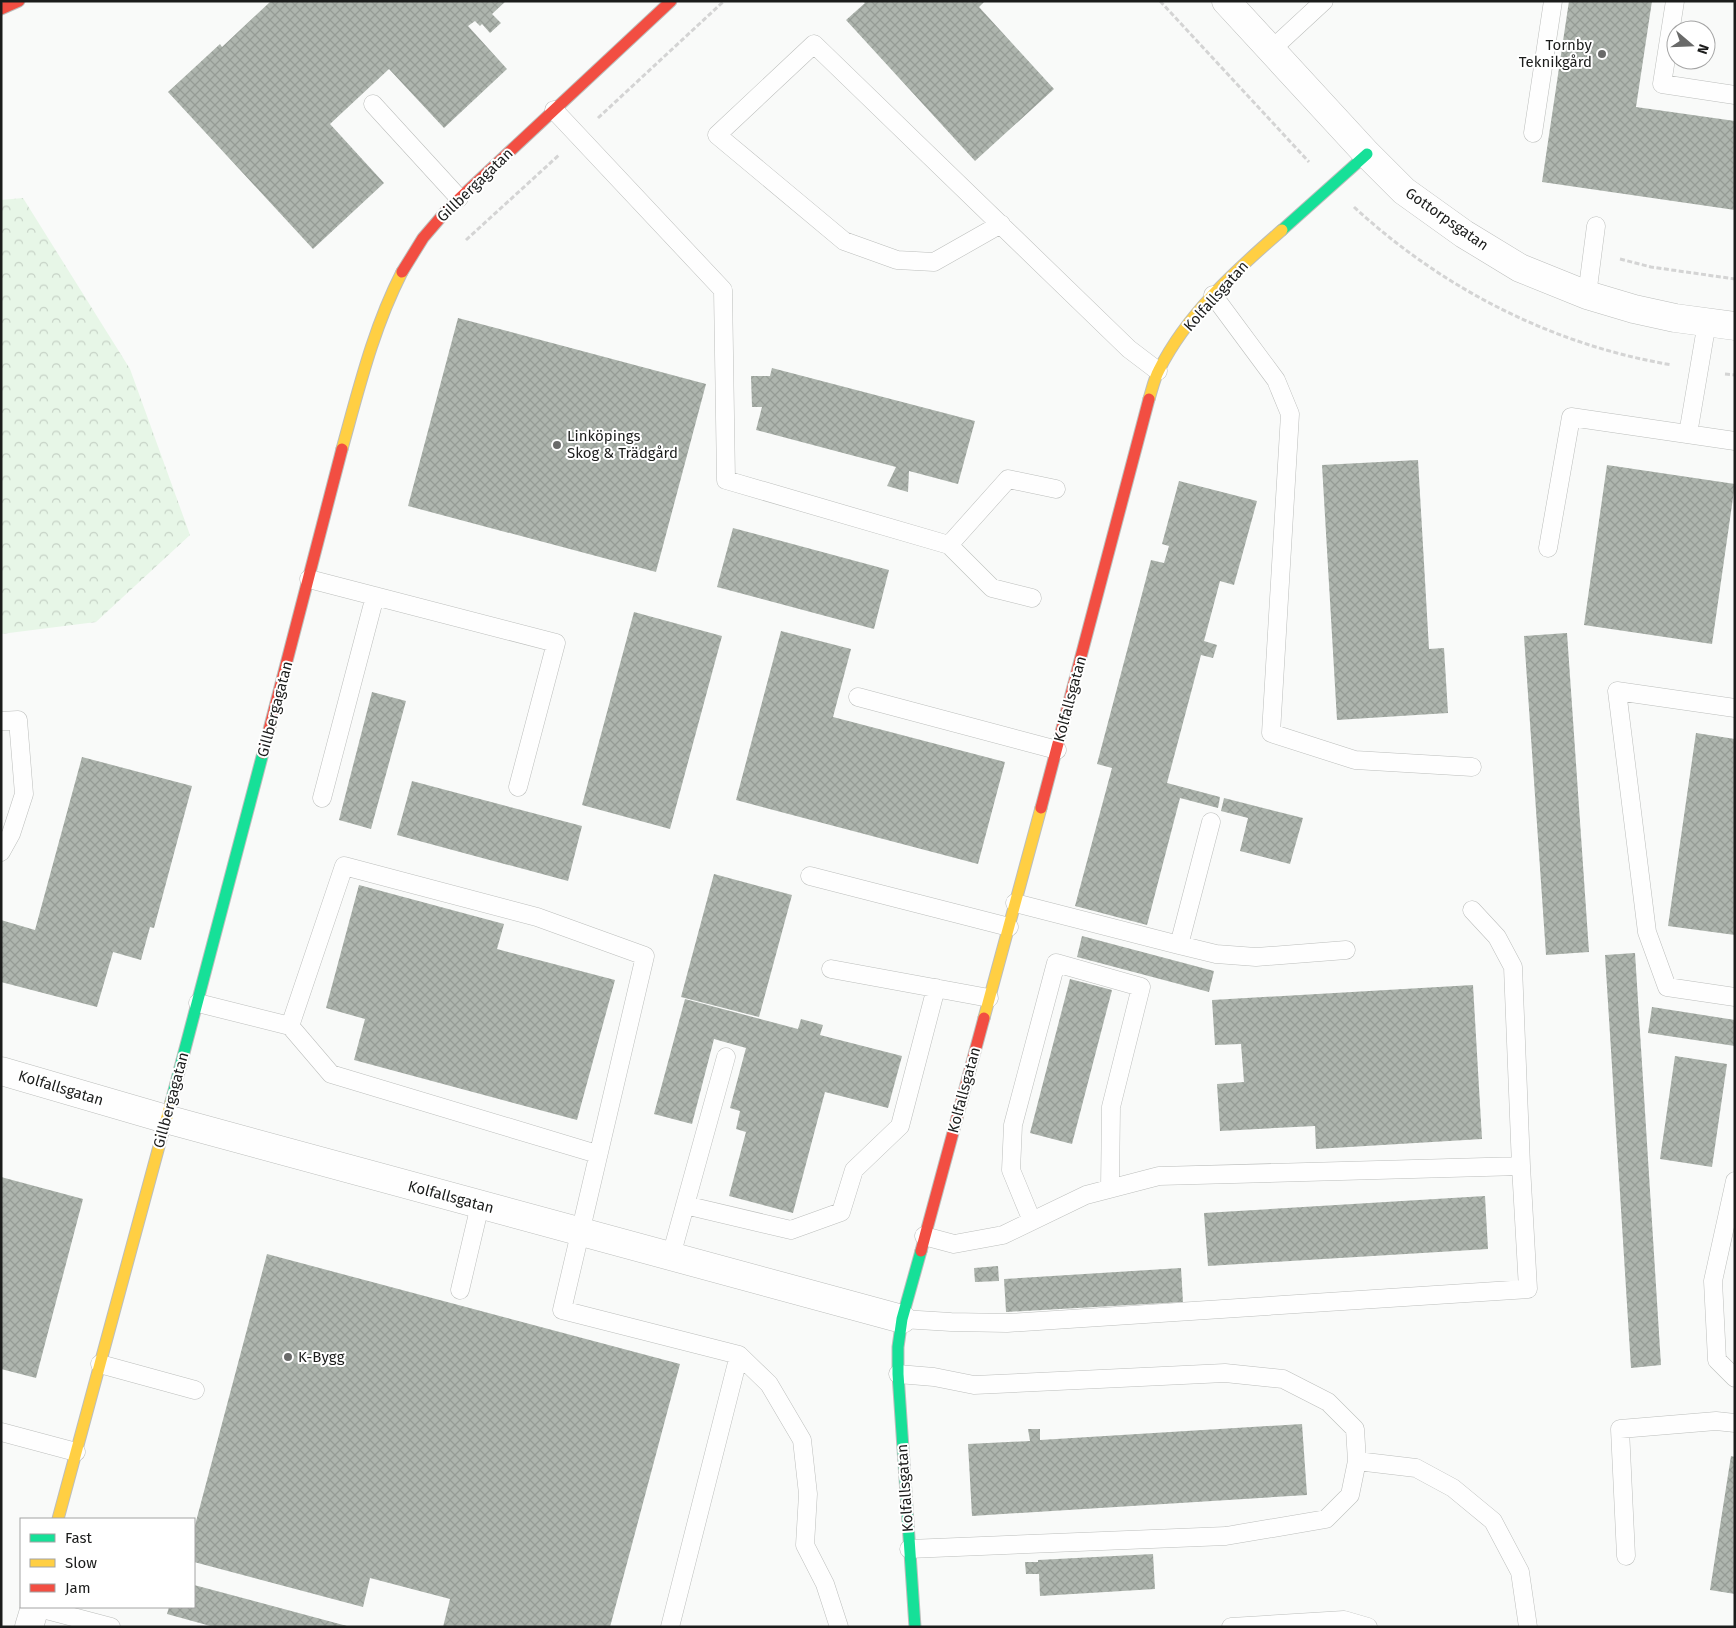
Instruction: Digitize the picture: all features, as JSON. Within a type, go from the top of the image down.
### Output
[{"type":"street","points":[[1,9],[19,1]]},
{"type":"street","name":"Gillbergagatan","points":[[58,1518],[198,1003],[365,363],[377,326],[409,261],[434,223],[671,1]]},
{"type":"street","name":"Gottorpsgatan","points":[[1226,1],[1367,154],[1404,190],[1464,234],[1520,268],[1587,295],[1634,309],[1675,318],[1735,326]]},
{"type":"street","name":"Kolfallsgatan","points":[[915,1627],[898,1374],[898,1346],[902,1319],[1009,927],[1144,414],[1158,371],[1183,330],[1213,295],[1242,266],[1367,154]]},
{"type":"street","name":"Kolfallsgatan","points":[[1,1070],[166,1119],[902,1319]]},
{"type":"street","points":[[29,1627],[35,1608]]},
{"type":"lane","points":[[1271,50],[1324,1]]},
{"type":"lane","points":[[1533,132],[1553,1]]},
{"type":"lane","points":[[1675,1],[1662,84],[1735,95]]},
{"type":"lane","points":[[1000,224],[934,262],[897,260],[844,241],[717,134],[814,44],[1000,224],[1130,350],[1158,371]]},
{"type":"lane","points":[[373,104],[459,198]]},
{"type":"lane","points":[[554,110],[724,290],[726,480],[949,545],[992,588],[1032,598]]},
{"type":"lane","points":[[1587,295],[1596,226]]},
{"type":"lane","points":[[1213,295],[1276,380],[1290,414],[1271,733],[1355,760],[1472,767]]},
{"type":"lane","points":[[1688,434],[1707,322]]},
{"type":"lane","points":[[1548,548],[1571,417],[1735,440]]},
{"type":"lane","points":[[949,545],[1008,479],[1056,489]]},
{"type":"lane","points":[[309,578],[556,643],[518,787]]},
{"type":"lane","points":[[322,798],[375,596]]},
{"type":"lane","points":[[1735,708],[1617,691],[1647,932],[1667,987],[1735,997]]},
{"type":"lane","points":[[858,697],[1056,750]]},
{"type":"lane","points":[[1,721],[18,720],[24,794],[11,834],[1,852]]},
{"type":"lane","points":[[1179,945],[1211,822]]},
{"type":"lane","points":[[290,1026],[344,866],[537,917],[645,956],[597,1154],[562,1310],[739,1355],[769,1384],[802,1440],[808,1494],[806,1545],[824,1584],[839,1627]]},
{"type":"lane","points":[[810,876],[1009,927]]},
{"type":"lane","points":[[1015,903],[1216,954],[1256,957],[1346,950]]},
{"type":"lane","points":[[902,1319],[1007,1323],[1528,1289],[1513,967],[1497,937],[1472,910]]},
{"type":"lane","points":[[1032,1221],[1011,1170],[1013,1124],[1056,963],[1141,987],[1111,1107],[1110,1188]]},
{"type":"lane","points":[[831,969],[989,998]]},
{"type":"lane","points":[[685,1205],[791,1230],[841,1212],[854,1170],[900,1126],[936,988]]},
{"type":"lane","points":[[198,1003],[290,1026],[331,1074],[597,1154]]},
{"type":"lane","points":[[671,1256],[726,1057]]},
{"type":"lane","points":[[924,1236],[954,1244],[1003,1235],[1086,1194],[1159,1176],[1521,1166]]},
{"type":"lane","points":[[1735,1181],[1712,1281],[1717,1360],[1735,1378]]},
{"type":"lane","points":[[460,1290],[480,1205]]},
{"type":"lane","points":[[670,1627],[739,1355]]},
{"type":"lane","points":[[100,1364],[195,1390]]},
{"type":"lane","points":[[898,1374],[934,1377],[974,1386],[1225,1373],[1283,1379],[1328,1402],[1355,1429],[1357,1461],[1350,1495],[1326,1519],[1226,1536],[909,1548]]},
{"type":"lane","points":[[1626,1556],[1620,1429],[1716,1421],[1735,1423]]},
{"type":"lane","points":[[1,1432],[76,1452]]},
{"type":"lane","points":[[1357,1461],[1416,1468],[1454,1488],[1493,1521],[1520,1572],[1528,1627]]},
{"type":"lane","points":[[39,1608],[111,1627]]},
{"type":"lane","points":[[1231,1627],[1344,1620],[1368,1627]]},
{"type":"path","points":[[1592,252],[1651,267],[1735,279]]},
{"type":"green space","points":[[23,198],[130,369],[190,535],[96,622],[1,634],[1,200]]},
{"type":"building","points":[[271,1],[506,1],[492,14],[501,23],[490,33],[482,24],[480,26],[475,21],[468,26],[507,69],[444,128],[389,69],[330,124],[384,183],[313,249],[168,92],[220,44],[222,47]]},
{"type":"building","points":[[863,1],[985,1],[979,7],[1054,89],[975,161],[846,20],[865,3]]},
{"type":"building","name":"Tornby Teknikgård","points":[[1569,1],[1652,1],[1636,107],[1735,121],[1735,210],[1542,182]]},
{"type":"building","name":"Linköpings Skog & Trädgård","points":[[458,318],[706,384],[656,572],[408,506]]},
{"type":"building","points":[[772,368],[975,421],[958,484],[909,471],[908,492],[887,486],[896,467],[756,430],[762,407],[752,407],[751,376],[770,376]]},
{"type":"building","points":[[1418,460],[1429,649],[1444,648],[1448,713],[1337,720],[1322,465]]},
{"type":"building","points":[[1607,465],[1735,484],[1712,644],[1584,625]]},
{"type":"building","points":[[1179,481],[1257,501],[1234,585],[1220,581],[1204,641],[1217,645],[1213,658],[1201,655],[1167,783],[1220,797],[1218,808],[1180,798],[1147,925],[1075,906],[1112,768],[1097,764],[1151,560],[1164,563],[1169,546],[1162,544]]},
{"type":"building","points":[[733,528],[889,570],[874,629],[717,587]]},
{"type":"building","points":[[634,612],[722,636],[670,829],[582,805]]},
{"type":"building","points":[[781,631],[851,649],[833,717],[1005,762],[978,864],[736,800]]},
{"type":"building","points":[[1567,633],[1589,952],[1546,955],[1524,636]]},
{"type":"building","points":[[372,692],[406,701],[371,829],[339,820]]},
{"type":"building","points":[[1696,733],[1735,739],[1735,935],[1668,926]]},
{"type":"building","points":[[82,757],[192,786],[154,928],[150,927],[141,960],[113,952],[97,1007],[1,982],[1,920],[35,930]]},
{"type":"building","points":[[412,781],[582,826],[568,881],[397,835]]},
{"type":"building","points":[[1224,798],[1303,818],[1290,864],[1240,851],[1248,818],[1221,811]]},
{"type":"building","points":[[714,874],[792,895],[759,1017],[681,997]]},
{"type":"building","points":[[359,885],[504,924],[497,949],[615,980],[577,1120],[354,1060],[365,1019],[326,1008]]},
{"type":"building","points":[[1082,936],[1214,971],[1209,992],[1077,957]]},
{"type":"building","points":[[1635,953],[1661,1365],[1631,1368],[1605,955]]},
{"type":"building","points":[[1070,979],[1112,990],[1072,1144],[1030,1133]]},
{"type":"building","points":[[1473,985],[1482,1139],[1316,1149],[1315,1126],[1220,1131],[1217,1084],[1244,1082],[1241,1044],[1215,1045],[1212,1000]]},
{"type":"building","points":[[685,999],[798,1029],[801,1019],[823,1025],[820,1035],[902,1056],[888,1108],[825,1092],[793,1213],[729,1196],[746,1132],[736,1129],[740,1111],[730,1108],[746,1048],[714,1039],[692,1124],[654,1114]]},
{"type":"building","points":[[1652,1007],[1735,1020],[1735,1046],[1648,1033]]},
{"type":"building","points":[[1675,1056],[1727,1064],[1712,1167],[1660,1159]]},
{"type":"building","points":[[1,1177],[83,1199],[36,1378],[1,1369]]},
{"type":"building","points":[[1485,1196],[1488,1249],[1208,1266],[1204,1213]]},
{"type":"building","points":[[267,1254],[680,1364],[610,1627],[443,1627],[450,1599],[370,1578],[363,1607],[195,1562],[195,1525]]},
{"type":"building","points":[[998,1266],[999,1281],[975,1282],[974,1268]]},
{"type":"building","points":[[1181,1268],[1183,1302],[1006,1312],[1004,1279]]},
{"type":"building","points":[[1302,1424],[1307,1495],[972,1516],[968,1444],[1030,1441],[1028,1429],[1040,1429],[1040,1440]]},
{"type":"building","points":[[1731,1456],[1735,1457],[1735,1594],[1710,1590]]},
{"type":"building","points":[[1153,1554],[1155,1589],[1040,1596],[1039,1574],[1026,1574],[1025,1562]]},
{"type":"building","points":[[195,1585],[347,1627],[214,1627],[167,1614],[169,1608],[195,1608]]},
{"type":"traffic: fast","points":[[1282,230],[1367,154]]},
{"type":"traffic: fast","points":[[171,1102],[263,753]]},
{"type":"traffic: fast","points":[[915,1627],[898,1374],[898,1347],[902,1319],[921,1251]]},
{"type":"traffic: slow","points":[[1149,399],[1157,373],[1183,330],[1213,294],[1282,230]]},
{"type":"traffic: slow","points":[[342,449],[375,337],[402,272]]},
{"type":"traffic: slow","points":[[984,1018],[1041,808]]},
{"type":"traffic: slow","points":[[58,1518],[171,1102]]},
{"type":"traffic: jam","points":[[1,9],[19,1]]},
{"type":"traffic: jam","points":[[402,272],[423,238],[447,210],[671,1]]},
{"type":"traffic: jam","points":[[1041,808],[1149,399]]},
{"type":"traffic: jam","points":[[263,753],[342,449]]},
{"type":"traffic: jam","points":[[921,1251],[984,1018]]},
{"type":"place","name":"Tornby Teknikgård","points":[[1602,54]]},
{"type":"place","name":"Linköpings Skog & Trädgård","points":[[557,445]]},
{"type":"place","name":"K-Bygg","points":[[288,1357]]}]
